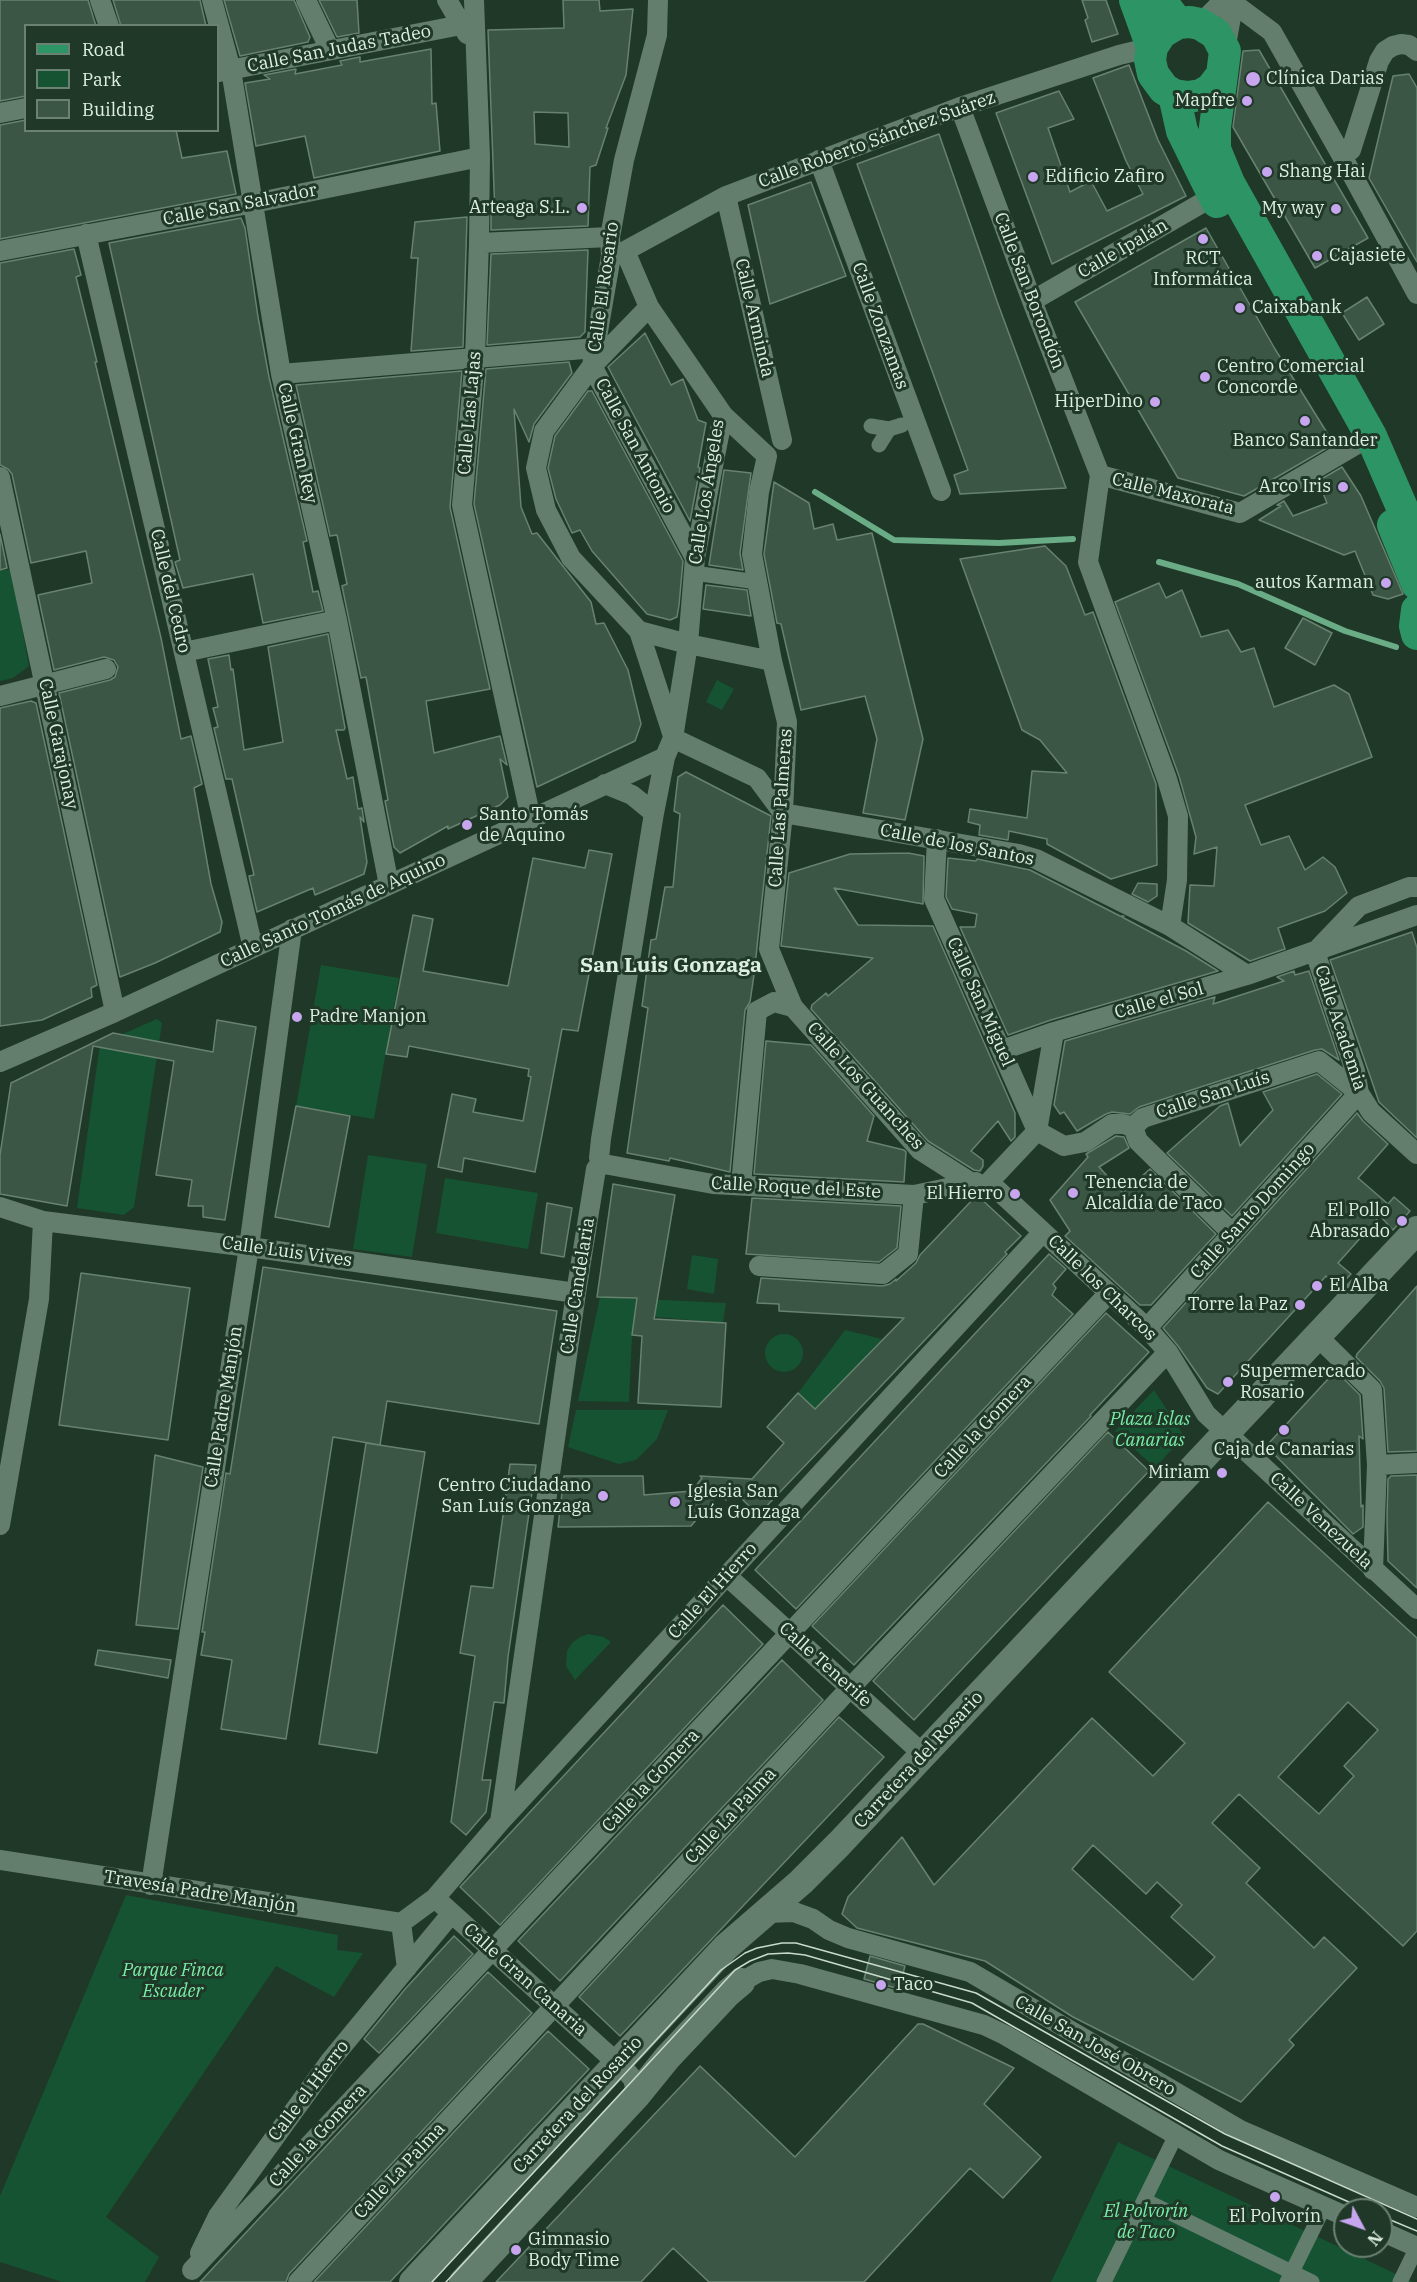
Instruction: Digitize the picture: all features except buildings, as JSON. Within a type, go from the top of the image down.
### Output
[{"type":"main road","points":[[1135,0],[1152,47]]},
{"type":"main road","points":[[1224,63],[1211,89],[1201,95],[1188,98],[1174,95],[1164,89],[1153,74],[1150,60],[1152,47],[1161,33],[1179,16],[1216,34],[1224,63],[1215,127],[1215,149],[1361,442],[1417,542]]},
{"type":"main road","points":[[1174,95],[1182,131],[1214,196],[1279,310],[1361,442],[1417,584]]},
{"type":"main road","points":[[1417,610],[1415,626],[1417,634]]},
{"type":"main road","name":"Carretera del Rosario","points":[[413,2282],[726,1947],[840,1844],[1417,1230]]},
{"type":"main road","name":"Carretera del Rosario","points":[[463,2282],[637,2095],[675,2050],[741,1982]]},
{"type":"street","points":[[100,0],[108,24]]},
{"type":"street","name":"Calle Gran Rey","points":[[212,0],[216,24]]},
{"type":"street","points":[[306,0],[330,50]]},
{"type":"street","points":[[447,0],[476,45]]},
{"type":"street","name":"Calle Las Lajas","points":[[474,0],[480,157],[479,243],[475,357],[462,505],[531,819]]},
{"type":"street","name":"Calle El Rosario","points":[[658,0],[657,35],[624,160],[615,248],[594,357],[544,431],[536,468],[546,510],[571,558],[639,631],[673,738]]},
{"type":"street","points":[[1179,16],[1230,1]]},
{"type":"street","points":[[1224,63],[1230,1]]},
{"type":"street","points":[[1230,1],[1272,32],[1417,294]]},
{"type":"street","name":"Calle San Judas Tadeo","points":[[224,71],[461,25]]},
{"type":"street","name":"Calle Gran Rey","points":[[219,41],[254,203],[281,374],[337,620],[389,885]]},
{"type":"street","points":[[1342,156],[1351,150],[1379,61],[1385,51],[1393,46],[1409,47]]},
{"type":"street","name":"Calle Roberto Sánchez Suárez","points":[[615,248],[726,196],[960,107],[1119,55],[1152,47]]},
{"type":"street","name":"Calle San Borondón","points":[[960,107],[1100,475]]},
{"type":"street","points":[[0,113],[24,108]]},
{"type":"street","name":"Calle San Salvador","points":[[0,250],[254,203],[480,157]]},
{"type":"street","name":"Calle Zonzamas","points":[[819,160],[941,491]]},
{"type":"street","name":"Calle Arminda","points":[[726,196],[782,440]]},
{"type":"street","name":"Calle Ipalán","points":[[1032,301],[1214,196]]},
{"type":"street","name":"Calle del Cedro","points":[[86,234],[253,948]]},
{"type":"street","points":[[479,243],[615,248]]},
{"type":"street","name":"Calle Los Ángeles","points":[[615,248],[649,307],[723,415],[694,566],[688,644],[673,738],[665,757]]},
{"type":"street","points":[[281,374],[475,357],[594,357],[649,307]]},
{"type":"street","name":"Calle San Antonio","points":[[594,357],[694,566]]},
{"type":"street","name":"Calle Las Palmeras","points":[[723,415],[767,456],[759,492],[752,554],[772,661],[787,722],[783,813],[770,949],[793,1007]]},
{"type":"street","points":[[871,426],[896,427],[879,445]]},
{"type":"street","name":"Calle Maxorata","points":[[1100,475],[1240,513],[1361,442]]},
{"type":"street","points":[[1100,475],[1088,562],[1167,779],[1178,816],[1177,880],[1170,926]]},
{"type":"street","name":"Calle Garajonay","points":[[0,477],[115,1012]]},
{"type":"street","points":[[694,566],[757,582]]},
{"type":"street","points":[[184,652],[337,620]]},
{"type":"street","points":[[639,631],[688,644],[772,661]]},
{"type":"street","points":[[0,696],[106,669]]},
{"type":"street","points":[[673,738],[757,778],[783,813]]},
{"type":"street","points":[[604,1164],[598,1158],[665,757]]},
{"type":"street","name":"Calle Santo Tomás de Aquino","points":[[0,1062],[115,1012],[665,757]]},
{"type":"street","points":[[605,784],[632,795],[654,813]]},
{"type":"street","name":"Calle de los Santos","points":[[783,813],[937,839],[1036,859],[1170,926],[1247,975]]},
{"type":"street","name":"Calle San Miguel","points":[[937,839],[934,899],[1037,1131]]},
{"type":"street","points":[[1316,952],[1359,906],[1409,887],[1417,887]]},
{"type":"street","name":"Calle el Sol","points":[[1002,1050],[1054,1032],[1247,975],[1417,915]]},
{"type":"street","name":"Calle Padre Manjón","points":[[151,1885],[249,1247],[292,929]]},
{"type":"street","name":"Calle Academia","points":[[1316,952],[1355,1071],[1359,1093],[1371,1112],[1417,1154]]},
{"type":"street","points":[[741,1185],[757,1011],[774,1002],[793,1007]]},
{"type":"street","name":"Calle Los Guanches","points":[[793,1007],[920,1150],[936,1162],[979,1182]]},
{"type":"street","points":[[979,1182],[1015,1155],[1037,1131],[1054,1032]]},
{"type":"street","name":"Calle San Luís","points":[[1232,1233],[1138,1142],[1133,1127],[1143,1118],[1319,1061],[1359,1093]]},
{"type":"street","name":"Calle Santo Domingo","points":[[1147,1328],[1359,1093]]},
{"type":"street","points":[[1037,1131],[1064,1146],[1085,1142],[1112,1124],[1133,1127]]},
{"type":"street","points":[[759,1266],[883,1274],[908,1254],[920,1194],[936,1162]]},
{"type":"street","name":"Calle Roque del Este","points":[[604,1164],[693,1181],[920,1194],[979,1182]]},
{"type":"street","name":"Calle Candelaria","points":[[500,1822],[595,1172],[604,1164]]},
{"type":"street","name":"Calle los Charcos","points":[[979,1182],[1043,1232],[1147,1328],[1168,1352],[1206,1414],[1225,1433]]},
{"type":"street","name":"Calle Luis Vives","points":[[0,1207],[44,1221],[576,1293]]},
{"type":"street","points":[[0,1525],[39,1299],[44,1221]]},
{"type":"street","name":"Calle El Hierro","points":[[435,1898],[500,1822],[1043,1232]]},
{"type":"street","name":"Calle la Gomera","points":[[189,2276],[294,2161],[1109,1293]]},
{"type":"street","points":[[1316,1335],[1372,1389],[1377,1465],[1373,1570]]},
{"type":"street","name":"Calle La Palma","points":[[298,2282],[850,1688],[1168,1352]]},
{"type":"street","name":"Calle Venezuela","points":[[1225,1433],[1417,1609]]},
{"type":"street","points":[[1377,1465],[1417,1463]]},
{"type":"street","name":"Calle Tenerife","points":[[727,1576],[924,1755]]},
{"type":"street","name":"Travesía Padre Manjón","points":[[0,1860],[401,1923]]},
{"type":"street","points":[[406,1968],[401,1923],[435,1898]]},
{"type":"street","name":"Calle Gran Canaria","points":[[435,1898],[617,2063],[633,2079],[637,2095]]},
{"type":"street","name":"Calle San José Obrero","points":[[766,1913],[794,1912],[813,1918],[829,1930],[848,1938],[970,1972],[1240,2130],[1417,2207]]},
{"type":"street","name":"Calle el Hierro","points":[[189,2276],[218,2216],[330,2061],[451,1914]]},
{"type":"street","name":"Calle San José Obrero","points":[[741,1982],[759,1972],[772,1969],[800,1974],[984,2025],[1219,2160],[1333,2211]]},
{"type":"street","points":[[278,2133],[278,2147],[294,2161]]},
{"type":"street","points":[[1104,2282],[1176,2134]]},
{"type":"street","points":[[1143,2200],[1290,2277],[1312,2282]]},
{"type":"street","points":[[1290,2277],[1324,2207]]},
{"type":"street","points":[[1393,2237],[1417,2247],[1400,2282]]},
{"type":"green space","points":[[11,569],[29,666],[13,678],[0,681],[0,571]]},
{"type":"green space","points":[[717,680],[734,689],[722,710],[706,702]]},
{"type":"green space","points":[[321,965],[399,978],[374,1119],[296,1106]]},
{"type":"green space","points":[[157,1019],[162,1023],[134,1207],[124,1215],[77,1208],[100,1044]]},
{"type":"green space","points":[[368,1155],[427,1164],[412,1257],[353,1249]]},
{"type":"green space","points":[[445,1178],[538,1193],[528,1249],[436,1233]]},
{"type":"green space","points":[[692,1255],[718,1259],[714,1294],[687,1289]]},
{"type":"green space","points":[[600,1297],[726,1303],[723,1323],[636,1315],[632,1335],[629,1402],[578,1401]]},
{"type":"green space","points":[[845,1330],[882,1339],[816,1410],[798,1393]]},
{"type":"green space","points":[[784,1334],[797,1340],[803,1353],[797,1366],[784,1372],[771,1366],[765,1353],[771,1340]]},
{"type":"green space","name":"Plaza Islas Canarias","points":[[1154,1390],[1184,1436],[1155,1468],[1115,1431]]},
{"type":"green space","points":[[576,1410],[668,1410],[657,1439],[636,1460],[619,1464],[568,1447]]},
{"type":"green space","points":[[588,1634],[604,1637],[611,1642],[575,1680],[566,1666],[567,1651],[572,1643]]},
{"type":"green space","name":"Parque Finca Escuder","points":[[126,1895],[338,1935],[337,1950],[363,1953],[334,1997],[276,1966],[106,2217],[159,2257],[145,2282],[62,2282],[0,2262],[0,2196]]},
{"type":"green space","name":"El Polvorín de Taco","points":[[1118,2142],[1333,2244],[1333,2258],[1362,2258],[1413,2282],[1051,2282]]},
{"type":"waterway","points":[[815,492],[894,540],[999,543],[1073,539]]},
{"type":"waterway","points":[[1159,562],[1238,584],[1345,631],[1396,647]]},
{"type":"tram line","points":[[432,2282],[721,1970],[745,1953],[782,1943],[796,1943],[976,1993],[1225,2134],[1417,2219]]},
{"type":"tram line","points":[[446,2282],[735,1970],[768,1954],[805,1955],[972,2003],[1222,2146],[1340,2198]]},
{"type":"tram line","points":[[1393,2221],[1417,2231]]},
{"type":"place","name":"Clínica Darias","points":[[1253,79]]},
{"type":"place","name":"Mapfre","points":[[1247,101]]},
{"type":"place","name":"Shang Hai","points":[[1267,172]]},
{"type":"place","name":"Edificio Zafiro","points":[[1033,177]]},
{"type":"place","name":"Arteaga S.L.","points":[[582,208]]},
{"type":"place","name":"My way","points":[[1336,209]]},
{"type":"place","name":"RCT Informática","points":[[1203,239]]},
{"type":"place","name":"Cajasiete","points":[[1317,256]]},
{"type":"place","name":"Caixabank","points":[[1240,308]]},
{"type":"place","name":"Centro Comercial Concorde","points":[[1205,377]]},
{"type":"place","name":"HiperDino","points":[[1155,402]]},
{"type":"place","name":"Banco Santander","points":[[1305,421]]},
{"type":"place","name":"Arco Iris","points":[[1343,487]]},
{"type":"place","name":"autos Karman","points":[[1386,583]]},
{"type":"place","name":"Santo Tomás de Aquino","points":[[467,825]]},
{"type":"place","name":"Padre Manjon","points":[[297,1017]]},
{"type":"place","name":"Tenencia de Alcaldía de Taco","points":[[1073,1193]]},
{"type":"place","name":"El Hierro","points":[[1015,1194]]},
{"type":"place","name":"El Pollo Abrasado","points":[[1402,1221]]},
{"type":"place","name":"El Alba","points":[[1317,1286]]},
{"type":"place","name":"Torre la Paz","points":[[1300,1305]]},
{"type":"place","name":"Supermercado Rosario","points":[[1228,1382]]},
{"type":"place","name":"Caja de Canarias","points":[[1284,1430]]},
{"type":"place","name":"Miriam","points":[[1222,1473]]},
{"type":"place","name":"Centro Ciudadano San Luís Gonzaga","points":[[603,1496]]},
{"type":"place","name":"Iglesia San Luís Gonzaga","points":[[675,1502]]},
{"type":"place","name":"Taco","points":[[881,1985]]},
{"type":"place","name":"El Polvorín","points":[[1275,2197]]},
{"type":"place","name":"Gimnasio Body Time","points":[[516,2250]]},
{"type":"district","name":"San Luis Gonzaga","points":[[671,966]]}]
